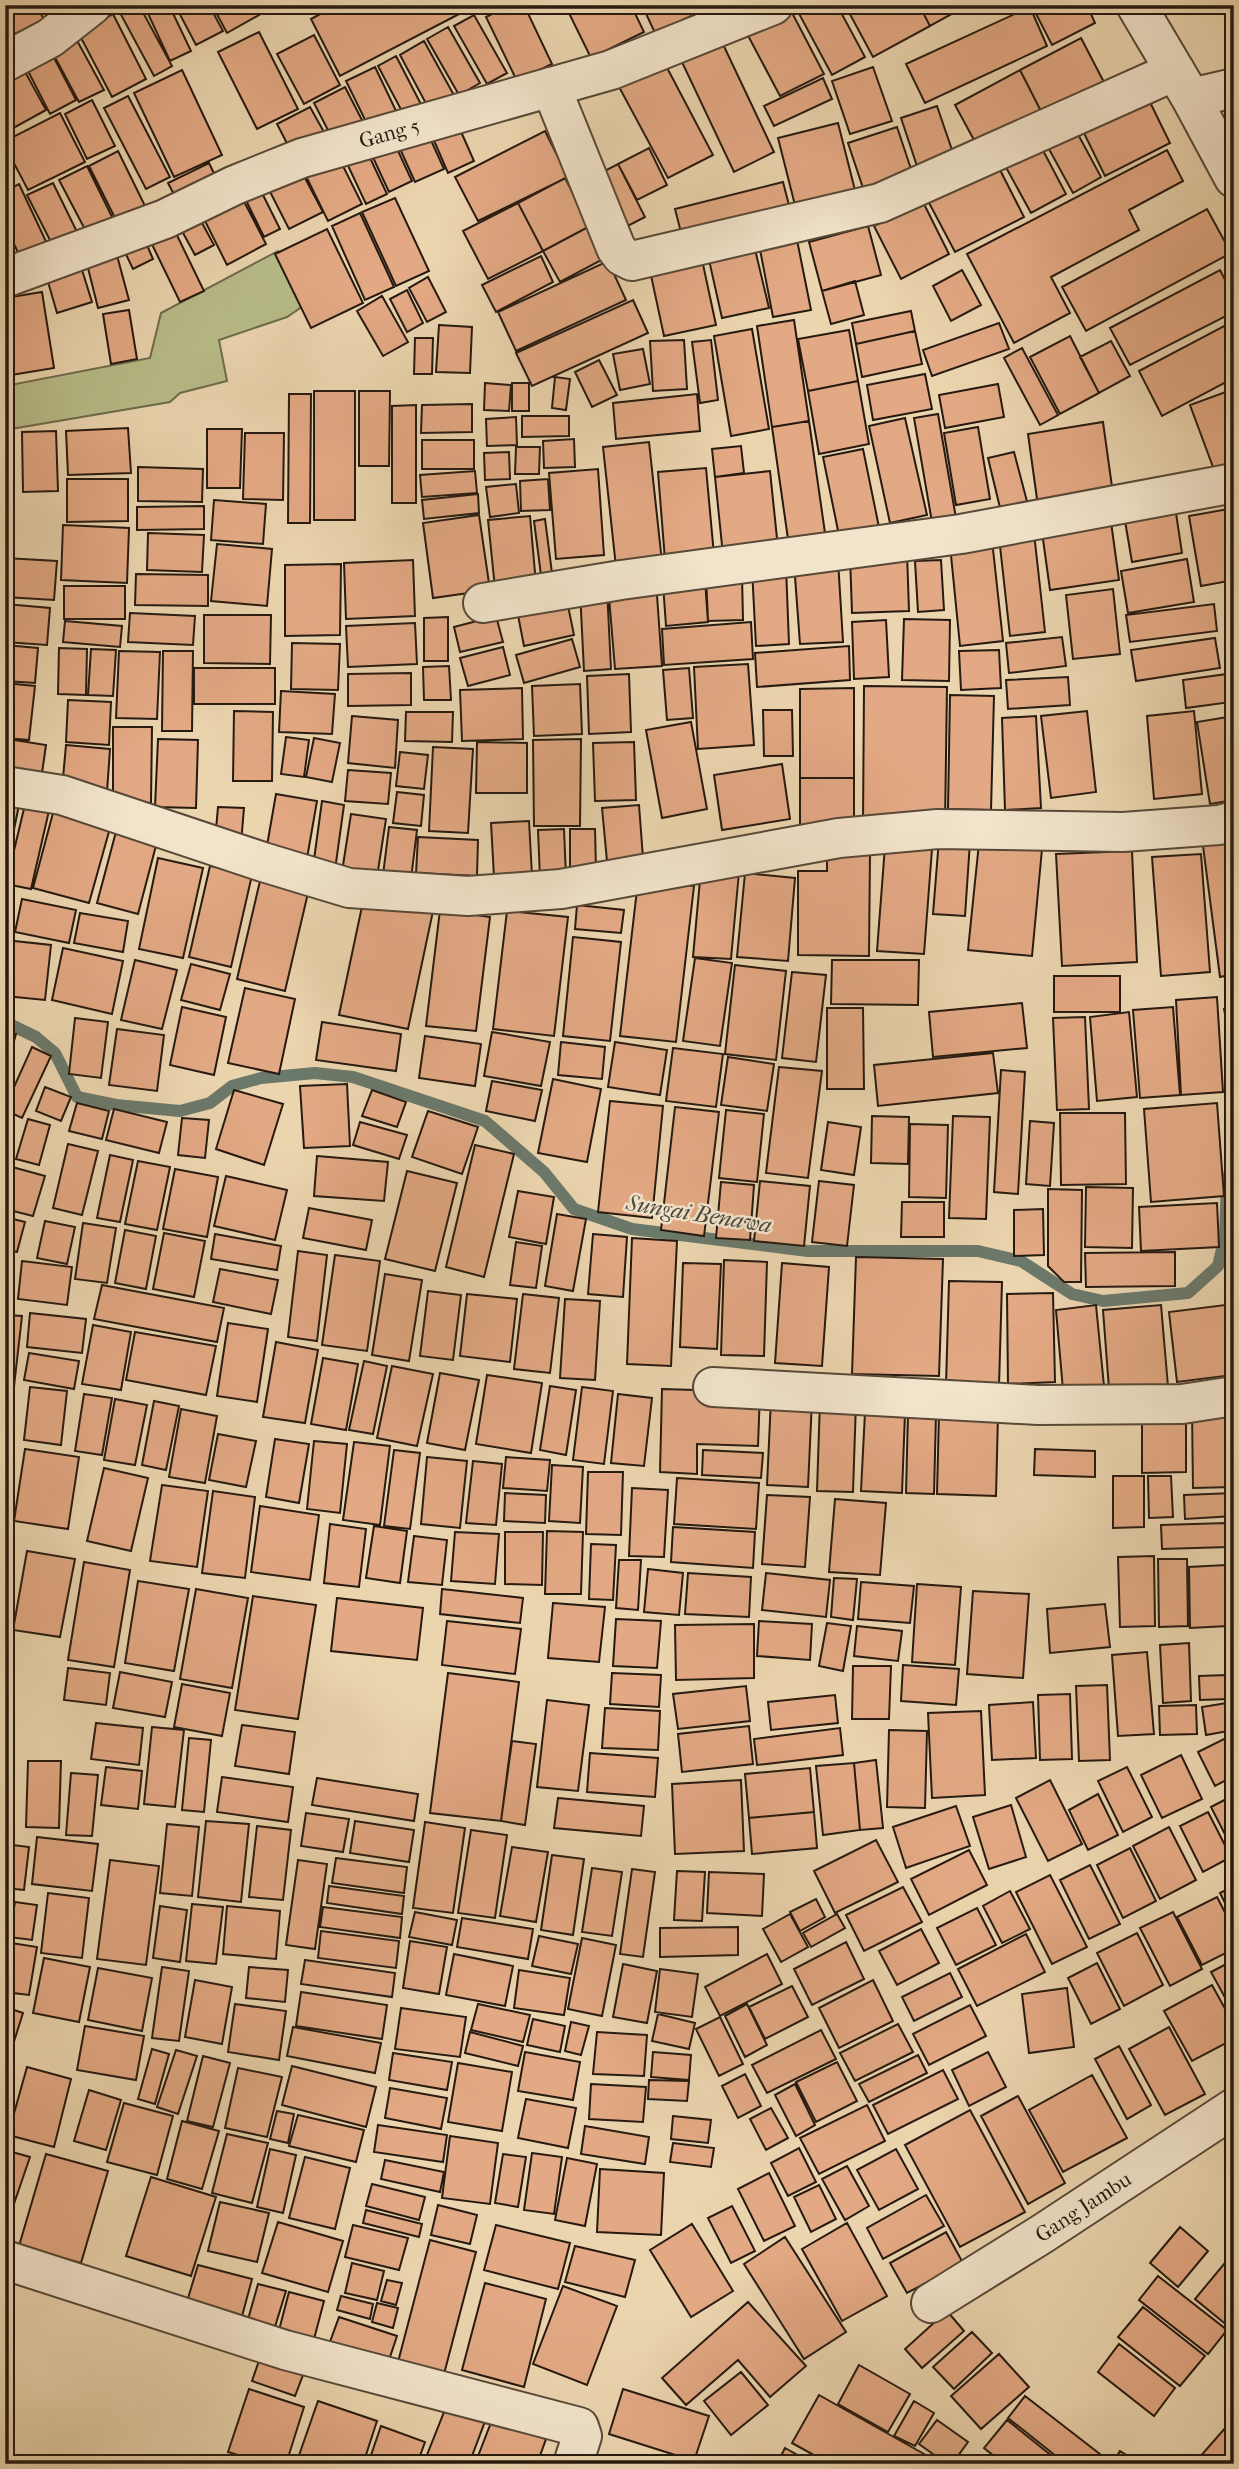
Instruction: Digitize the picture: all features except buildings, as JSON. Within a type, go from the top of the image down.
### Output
[{"type":"street","points":[[5,62],[50,38],[92,5]]},
{"type":"street","name":"Gang 5","points":[[10,276],[165,219],[235,185],[302,158],[611,70],[773,5]]},
{"type":"street","points":[[1136,5],[1234,178]]},
{"type":"street","points":[[551,87],[617,248],[622,256],[632,261],[880,203],[1183,84],[1234,88]]},
{"type":"street","points":[[483,603],[621,580],[961,534],[1234,483]]},
{"type":"street","points":[[5,786],[62,795],[349,888],[468,897],[573,887],[852,836],[938,829],[1123,832],[1219,825],[1234,821]]},
{"type":"street","points":[[713,1387],[1038,1405],[1182,1404],[1234,1396]]},
{"type":"street","name":"Gang Jambu","points":[[930,2303],[1042,2234],[1234,2108]]},
{"type":"street","points":[[5,2260],[295,2353],[579,2427],[578,2450]]},
{"type":"green space","points":[[278,251],[299,292],[303,306],[287,317],[219,340],[227,381],[180,393],[170,402],[5,430],[5,386],[150,358],[161,313]]},
{"type":"waterway","name":"Sungai Benawa","points":[[5,1022],[36,1037],[55,1053],[77,1097],[116,1105],[180,1111],[210,1103],[232,1086],[261,1078],[315,1073],[353,1077],[485,1121],[544,1172],[574,1209],[632,1229],[808,1251],[978,1251],[1021,1261],[1072,1294],[1103,1301],[1188,1293],[1218,1266],[1225,1237],[1227,1182],[1234,1157]]}]
